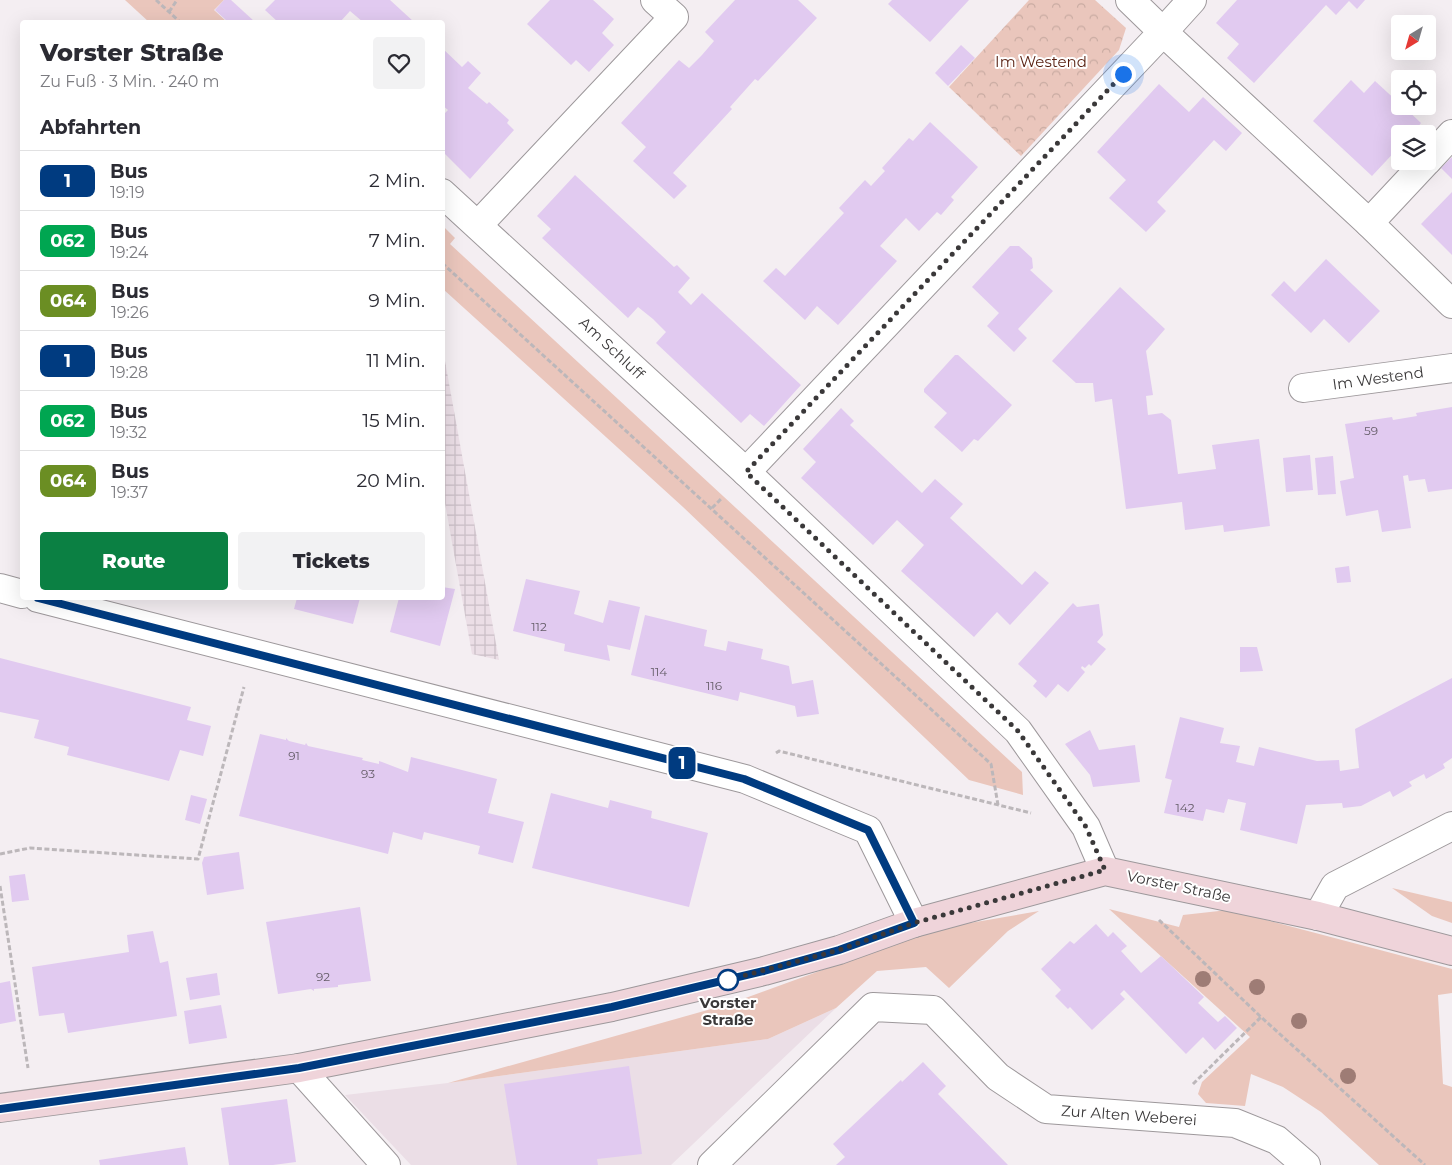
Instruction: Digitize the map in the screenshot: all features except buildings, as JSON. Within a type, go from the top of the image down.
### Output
[{"type":"street","points":[[478,225],[674,17],[655,0]]},
{"type":"street","points":[[1130,0],[1370,223],[1452,304]]},
{"type":"street","points":[[746,472],[1192,0]]},
{"type":"street","points":[[1436,151],[1452,134]]},
{"type":"street","points":[[1370,223],[1419,170]]},
{"type":"street","name":"Am Schluff","points":[[445,196],[746,472],[1018,731],[1086,827],[1105,870]]},
{"type":"street","name":"Im Westend","points":[[1303,388],[1452,368]]},
{"type":"street","points":[[0,588],[20,593]]},
{"type":"street","points":[[46,600],[744,779],[868,830],[914,923]]},
{"type":"street","points":[[1318,916],[1335,886],[1452,826]]},
{"type":"street","name":"Vorster Straße","points":[[0,1108],[299,1068],[612,1007],[716,983],[839,950],[914,923],[1105,870],[1318,916],[1452,951]]},
{"type":"street","name":"Zur Alten Weberei","points":[[712,1165],[873,1007],[933,1010],[998,1077],[1046,1109],[1235,1123],[1278,1140],[1306,1165]]},
{"type":"street","points":[[299,1068],[386,1165]]},
{"type":"path","points":[[156,0],[178,20]]},
{"type":"path","points":[[169,12],[177,0]]},
{"type":"path","points":[[445,266],[991,764],[998,805],[779,751],[744,779]]},
{"type":"path","points":[[0,854],[30,848],[198,860],[253,653]]},
{"type":"path","points":[[0,886],[34,1104]]},
{"type":"path","points":[[1154,916],[1261,1017],[1425,1165]]},
{"type":"path","points":[[1160,1116],[1261,1017]]},
{"type":"shaded area","points":[[445,361],[499,660],[472,654],[445,503]]},
{"type":"shaded area","points":[[836,1008],[671,1165],[411,1165],[345,1095],[448,1083],[768,1039]]},
{"type":"green space","points":[[125,0],[224,0],[214,10],[225,20],[147,20]]},
{"type":"green space","name":"Im Westend","points":[[1029,0],[1095,0],[1126,28],[1119,50],[1021,156],[949,87]]},
{"type":"green space","points":[[445,228],[455,238],[450,244],[1022,772],[1023,795],[969,780],[683,507],[445,291]]},
{"type":"green space","points":[[1392,888],[1452,902],[1452,923],[1432,916]]},
{"type":"green space","points":[[1109,909],[1179,927],[1183,915],[1228,910],[1452,969],[1452,993],[1438,995],[1443,1084],[1452,1087],[1452,1165],[1379,1165],[1321,1112],[1283,1087],[1251,1074],[1245,1106],[1206,1103],[1198,1094],[1202,1082],[1250,1037]]},
{"type":"green space","points":[[1039,911],[1008,931],[949,988],[926,967],[877,971],[836,1008],[768,1039],[448,1083],[729,1004],[935,929]]},
{"type":"bus line","name":"1","points":[[0,1109],[299,1068],[612,1007],[764,971],[839,950],[914,923],[868,830],[744,779],[46,600]]},
{"type":"place","name":"Vorster Straße","points":[[728,980]]},
{"type":"route","points":[[728,980],[839,950],[914,923],[1105,870],[1086,827],[1018,731],[746,472],[1123,74]]}]
